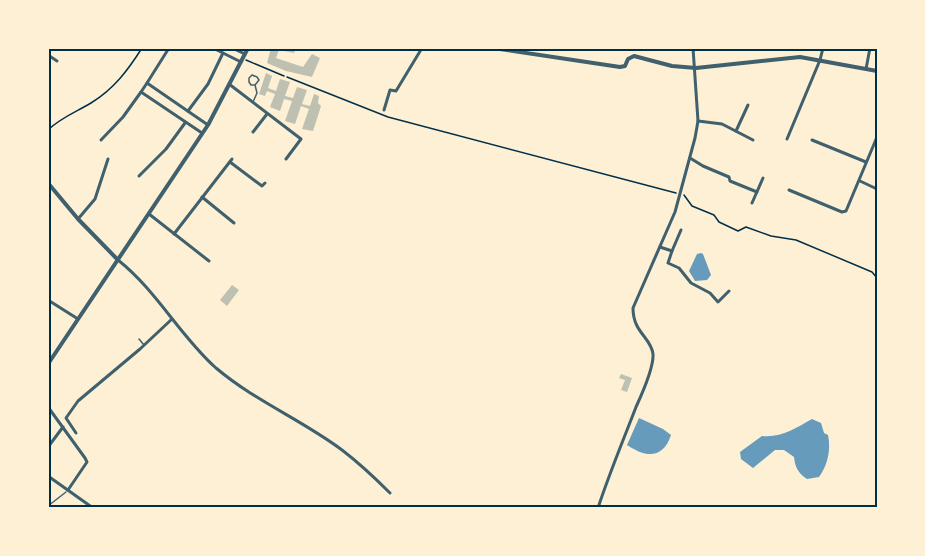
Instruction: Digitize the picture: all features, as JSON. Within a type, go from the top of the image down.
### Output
[{"type":"street","points":[[101,140],[123,117],[169,48]]},
{"type":"street","points":[[213,48],[243,58]]},
{"type":"street","points":[[232,48],[243,58]]},
{"type":"street","points":[[48,364],[202,133],[248,48]]},
{"type":"street","points":[[384,110],[390,90],[396,91],[422,48]]},
{"type":"street","points":[[493,48],[609,66],[625,66],[628,59],[634,56],[672,66],[696,68],[730,66],[785,57],[820,60],[877,71]]},
{"type":"street","points":[[598,507],[643,390],[652,360],[652,349],[637,328],[633,318],[633,308],[680,194],[690,158],[698,121],[693,48]]},
{"type":"street","points":[[787,139],[823,48]]},
{"type":"street","points":[[866,69],[870,48]]},
{"type":"street","points":[[188,111],[208,84],[223,53]]},
{"type":"street","points":[[48,55],[56,61]]},
{"type":"street","points":[[147,83],[207,125]]},
{"type":"street","points":[[229,84],[301,139],[286,159]]},
{"type":"street","points":[[141,92],[202,133]]},
{"type":"street","points":[[736,131],[748,105]]},
{"type":"street","points":[[253,132],[267,114]]},
{"type":"street","points":[[698,121],[722,124],[753,141]]},
{"type":"street","points":[[139,176],[166,149],[185,122]]},
{"type":"street","points":[[789,190],[844,212],[849,209],[877,137]]},
{"type":"street","points":[[812,140],[867,162]]},
{"type":"street","points":[[690,158],[729,177],[730,181],[757,192]]},
{"type":"street","points":[[78,219],[95,199],[108,159]]},
{"type":"street","points":[[174,234],[231,160],[262,186],[265,183]]},
{"type":"street","points":[[752,203],[763,178]]},
{"type":"street","points":[[860,181],[877,189]]},
{"type":"street","points":[[48,183],[78,219],[141,281],[204,356],[233,381],[342,450],[390,493]]},
{"type":"street","points":[[202,197],[234,223]]},
{"type":"street","points":[[149,214],[209,261]]},
{"type":"street","points":[[681,230],[668,263],[683,272],[691,283],[706,291],[718,302],[729,291]]},
{"type":"street","points":[[660,246],[672,252]]},
{"type":"street","points":[[48,300],[78,319]]},
{"type":"street","points":[[76,432],[66,418],[78,401],[172,319]]},
{"type":"street","points":[[49,410],[87,462],[68,490]]},
{"type":"street","points":[[48,447],[63,427]]},
{"type":"street","points":[[48,476],[93,508]]},
{"type":"lane","points":[[253,103],[256,93],[255,85]]},
{"type":"lane","points":[[139,339],[144,345]]},
{"type":"lane","points":[[48,507],[68,490]]},
{"type":"path","points":[[48,130],[113,87],[142,48]]},
{"type":"path","points":[[243,58],[388,117],[680,194],[685,196],[692,206],[714,215],[723,225],[738,231],[746,227],[771,236],[796,240],[872,272],[877,278]]},
{"type":"water","points":[[701,253],[711,275],[707,280],[695,281],[689,271],[697,254]]},
{"type":"water","points":[[639,418],[671,435],[668,443],[659,452],[647,454],[627,445]]},
{"type":"water","points":[[812,419],[821,423],[829,440],[827,462],[819,477],[807,479],[804,477],[795,464],[794,457],[784,450],[775,450],[753,468],[741,459],[740,452],[762,436],[782,434]]},
{"type":"building","points":[[271,48],[296,48],[294,53],[279,50],[276,58],[303,67],[312,54],[320,58],[312,77],[286,71],[267,63]]},
{"type":"building","points":[[266,73],[272,76],[268,88],[276,91],[280,79],[290,82],[285,96],[293,98],[297,87],[307,90],[302,104],[310,106],[314,94],[319,96],[318,103],[321,106],[313,131],[302,129],[309,109],[301,106],[295,124],[285,121],[292,101],[284,99],[280,111],[270,107],[275,94],[267,91],[265,96],[259,94]]},
{"type":"building","points":[[232,285],[239,290],[227,306],[220,300]]},
{"type":"building","points":[[621,374],[632,378],[627,392],[621,390],[625,380],[619,378]]}]
